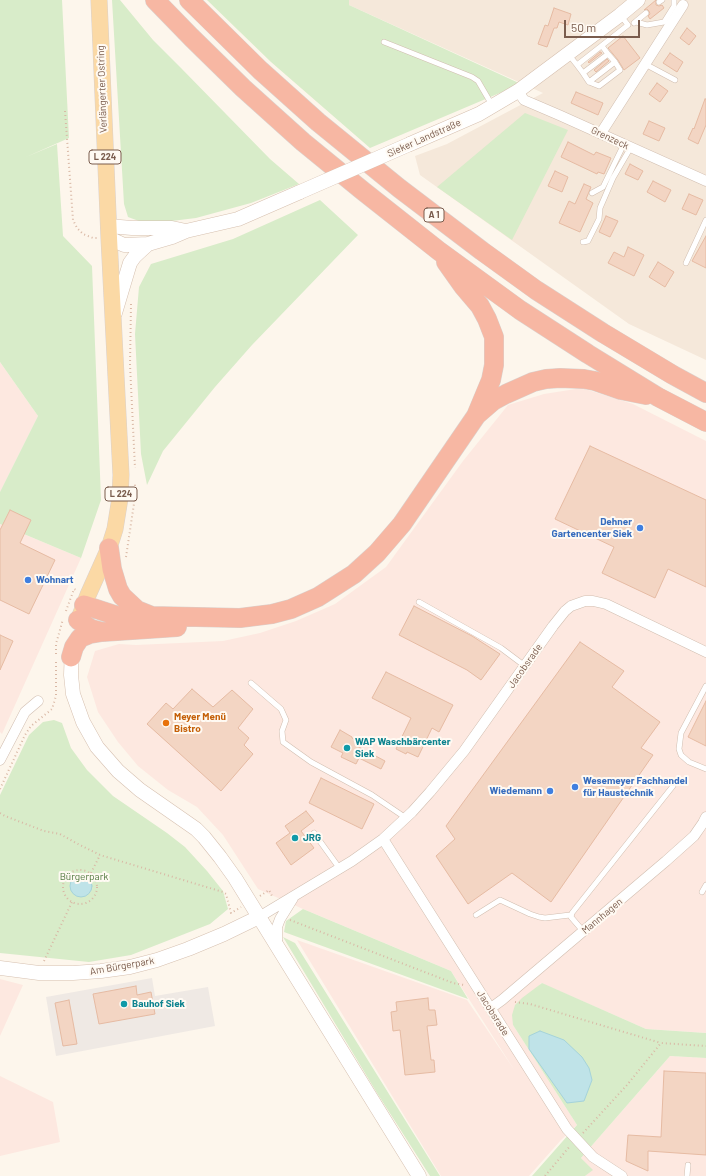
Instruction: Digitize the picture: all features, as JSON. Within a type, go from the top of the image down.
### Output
[{"type":"highway","name":"A 1","points":[[155,0],[243,88],[303,142],[439,251],[520,310],[588,354],[658,397],[706,422]]},
{"type":"highway","name":"A 1","points":[[189,0],[260,70],[318,122],[399,188],[476,247],[536,290],[603,333],[706,393]]},
{"type":"highway","points":[[109,548],[112,569],[118,589],[122,596],[137,610],[152,616],[240,618],[272,614],[298,606],[318,597],[354,574],[377,553],[402,524],[476,416],[492,380],[494,366],[494,337],[487,319],[480,306],[463,286],[439,251]]},
{"type":"highway","points":[[476,416],[493,402],[506,394],[533,382],[553,378],[584,379],[595,381],[621,390],[658,397]]},
{"type":"highway","points":[[81,613],[150,623],[212,617]]},
{"type":"highway","points":[[81,613],[91,629],[102,632]]},
{"type":"highway","points":[[71,658],[74,647],[80,638],[90,634],[219,625],[240,618]]},
{"type":"main road","name":"Verlängerter Ostring","points":[[99,0],[108,232]]},
{"type":"main road","name":"L 224","points":[[81,613],[109,548],[115,530],[119,510],[121,482],[108,232]]},
{"type":"street","name":"Sieker Landstraße","points":[[186,231],[172,228],[132,228],[108,232],[115,242],[124,245],[148,244],[186,231],[238,219],[445,129],[493,106],[518,91],[568,54],[624,20],[638,0]]},
{"type":"street","points":[[601,133],[645,64],[678,3]]},
{"type":"street","name":"Grenzeck","points":[[518,91],[524,100],[706,181]]},
{"type":"street","name":"Sieker Landstraße","points":[[113,318],[130,263],[148,244]]},
{"type":"street","name":"Jacobsrade","points":[[259,917],[280,910],[294,896],[340,869],[383,839],[406,818],[464,751],[560,617],[571,606],[585,601],[606,604],[706,652]]},
{"type":"street","name":"L 224","points":[[81,613],[72,640],[70,675],[73,694],[83,722],[97,747],[118,771],[189,824],[204,837],[220,856],[419,1176]]},
{"type":"street","points":[[0,760],[25,712],[38,701]]},
{"type":"street","name":"Mannhagen","points":[[491,1008],[694,836],[706,817]]},
{"type":"street","name":"Jacobsrade","points":[[383,839],[564,1124],[576,1140],[592,1157],[618,1175]]},
{"type":"street","points":[[277,947],[277,926],[280,910]]},
{"type":"street","name":"Am Bürgerpark","points":[[0,968],[39,973],[88,972],[116,969],[145,963],[172,955],[208,941],[259,917]]},
{"type":"lane","points":[[577,65],[602,46],[624,20],[647,24],[664,22],[674,6],[678,3]]},
{"type":"lane","points":[[636,22],[646,13]]},
{"type":"lane","points":[[384,42],[472,77],[478,81],[493,106]]},
{"type":"lane","points":[[568,54],[589,82],[599,86],[620,70],[602,46]]},
{"type":"lane","points":[[583,73],[608,54]]},
{"type":"lane","points":[[589,82],[615,62]]},
{"type":"lane","points":[[645,64],[675,80]]},
{"type":"lane","points":[[592,194],[603,187],[627,146]]},
{"type":"lane","points":[[583,242],[588,240],[599,219],[600,208],[627,146]]},
{"type":"lane","points":[[686,263],[706,220]]},
{"type":"lane","points":[[419,602],[501,648],[525,666]]},
{"type":"lane","points":[[251,683],[281,709],[286,720],[282,731],[283,742],[311,762],[372,795],[406,818]]},
{"type":"lane","points":[[706,686],[681,733],[679,749],[681,756],[689,762],[706,770]]},
{"type":"lane","points":[[476,915],[500,900],[530,914],[545,918],[570,915],[673,786]]},
{"type":"lane","points":[[314,833],[340,869]]},
{"type":"lane","points":[[702,892],[706,885]]},
{"type":"lane","points":[[570,915],[583,931]]},
{"type":"lane","points":[[687,1176],[688,1165]]},
{"type":"path","points":[[65,110],[73,220],[77,228],[83,234],[93,238],[108,232]]},
{"type":"path","points":[[131,301],[130,365],[135,474]]},
{"type":"path","points":[[125,562],[135,497],[135,481]]},
{"type":"path","points":[[0,789],[25,735],[31,726],[52,709],[56,696],[56,644]]},
{"type":"path","points":[[0,813],[44,831],[60,834],[100,855],[226,894]]},
{"type":"path","points":[[92,874],[100,855]]},
{"type":"path","points":[[75,869],[84,869],[92,874],[96,879],[97,886],[96,893],[92,899],[86,903],[79,904],[72,902],[65,897],[62,889],[63,880],[68,873],[75,869]]},
{"type":"path","points":[[268,890],[286,918],[453,983],[478,989]]},
{"type":"path","points":[[39,973],[72,902]]},
{"type":"path","points":[[502,1000],[530,1004],[661,1042],[706,1046]]},
{"type":"path","points":[[545,1176],[627,1085],[661,1042]]},
{"type":"shaded area","points":[[349,0],[706,0],[706,360],[629,324],[420,175],[415,156],[447,144],[543,93],[349,5]]},
{"type":"shaded area","points":[[0,362],[38,416],[0,492]]},
{"type":"shaded area","points":[[582,388],[633,404],[706,441],[706,1033],[646,1029],[541,983],[513,1025],[577,1125],[561,1140],[529,1176],[441,1176],[297,940],[467,1000],[515,1071],[451,971],[258,889],[223,835],[197,807],[168,790],[138,766],[118,742],[98,712],[87,677],[95,651],[119,644],[136,645],[223,641],[260,633],[296,621],[335,604],[386,567],[463,461],[508,405],[544,394]]},
{"type":"shaded area","points":[[0,524],[81,558],[2,734],[0,732]]},
{"type":"shaded area","points":[[152,978],[155,996],[208,987],[215,1026],[56,1056],[46,997]]},
{"type":"shaded area","points":[[0,979],[23,985],[0,1036]]},
{"type":"shaded area","points":[[670,1056],[706,1058],[706,1176],[585,1176],[592,1170],[581,1158]]},
{"type":"shaded area","points":[[0,1076],[53,1102],[60,1142],[0,1156]]},
{"type":"green space","points":[[0,0],[62,0],[69,138],[26,157],[57,144],[63,236],[92,266],[101,500],[81,558],[0,524],[0,492],[38,416],[0,362]]},
{"type":"green space","points":[[112,0],[120,0],[153,40],[270,159],[299,184],[251,203],[196,218],[147,224],[128,217],[124,204]]},
{"type":"green space","points":[[207,0],[349,0],[349,5],[521,84],[370,148],[271,62]]},
{"type":"green space","points":[[525,113],[568,130],[512,240],[437,187]]},
{"type":"green space","points":[[320,200],[358,235],[252,345],[215,387],[163,451],[147,485],[141,454],[135,334],[139,287],[151,264],[233,239]]},
{"type":"green space","name":"Bürgerpark","points":[[54,720],[62,723],[71,748],[87,770],[113,796],[185,847],[223,891],[228,909],[210,924],[131,955],[89,962],[0,953],[0,795],[29,735],[43,722]]},
{"type":"green space","points":[[303,909],[451,971],[468,999],[284,932],[286,921]]},
{"type":"green space","points":[[283,937],[295,943],[440,1176],[430,1176],[377,1093]]},
{"type":"green space","points":[[542,983],[646,1029],[706,1033],[706,1058],[670,1056],[581,1158],[593,1170],[585,1176],[532,1176],[577,1125],[513,1025],[512,1015],[515,1005]]},
{"type":"water","points":[[81,875],[89,878],[92,886],[89,894],[81,897],[73,894],[70,886],[73,878]]},
{"type":"water","points":[[540,1031],[564,1040],[582,1057],[589,1068],[592,1080],[584,1101],[567,1103],[529,1049],[529,1036]]},
{"type":"building","points":[[656,0],[656,5],[662,5],[664,8],[650,19],[648,16],[650,14],[649,11],[647,9],[644,10]]},
{"type":"building","points":[[554,8],[571,14],[568,25],[559,22],[557,28],[554,28],[547,47],[538,44],[545,25],[548,26]]},
{"type":"building","points":[[687,28],[696,36],[689,45],[680,38]]},
{"type":"building","points":[[623,36],[640,58],[624,70],[608,48]]},
{"type":"building","points":[[600,52],[602,53],[589,63],[588,62]]},
{"type":"building","points":[[670,53],[683,62],[677,72],[663,63]]},
{"type":"building","points":[[607,59],[609,61],[596,72],[594,70]]},
{"type":"building","points":[[657,83],[668,91],[660,102],[649,94]]},
{"type":"building","points":[[576,92],[603,103],[598,115],[571,103]]},
{"type":"building","points":[[705,99],[706,125],[698,144],[688,139],[693,128],[694,129]]},
{"type":"building","points":[[649,121],[665,128],[659,141],[643,134]]},
{"type":"building","points":[[568,142],[594,155],[596,152],[611,158],[604,174],[598,172],[597,174],[561,157]]},
{"type":"building","points":[[630,164],[643,171],[638,180],[625,174]]},
{"type":"building","points":[[555,171],[568,177],[562,192],[548,186]]},
{"type":"building","points":[[653,181],[671,190],[665,202],[647,192]]},
{"type":"building","points":[[584,184],[591,187],[586,199],[593,203],[580,232],[559,223],[569,201],[575,204]]},
{"type":"building","points":[[689,194],[703,200],[696,215],[682,209]]},
{"type":"building","points":[[606,216],[618,221],[610,237],[599,232]]},
{"type":"building","points":[[706,236],[706,268],[692,261]]},
{"type":"building","points":[[628,247],[644,255],[634,276],[608,263],[614,252],[624,257]]},
{"type":"building","points":[[658,262],[674,272],[665,287],[649,277]]},
{"type":"building","name":"Dehner Gartencenter Siek","points":[[590,446],[706,500],[706,587],[668,569],[655,598],[602,573],[614,547],[555,519]]},
{"type":"building","points":[[10,510],[31,520],[20,543],[55,560],[29,614],[0,600],[0,530]]},
{"type":"building","points":[[414,606],[472,636],[500,654],[481,680],[467,670],[399,635]]},
{"type":"building","points":[[0,635],[13,641],[0,670]]},
{"type":"building","name":"Wiedemann","points":[[580,642],[624,671],[612,687],[660,722],[641,748],[653,755],[551,902],[512,873],[468,904],[436,856],[455,839],[446,826]]},
{"type":"building","points":[[386,672],[453,705],[439,732],[432,728],[418,757],[407,752],[406,754],[396,749],[411,718],[372,698]]},
{"type":"building","points":[[192,689],[213,707],[232,690],[253,709],[238,728],[249,738],[244,745],[253,754],[221,791],[147,724],[166,703],[173,709]]},
{"type":"building","points":[[706,701],[706,746],[688,737]]},
{"type":"building","name":"WAP Waschbärcenter Siek","points":[[340,730],[359,742],[357,746],[385,761],[381,769],[359,758],[356,764],[341,757],[343,753],[331,747]]},
{"type":"building","points":[[321,778],[374,804],[362,829],[309,803]]},
{"type":"building","name":"JRG","points":[[306,811],[314,821],[301,831],[314,848],[291,865],[276,843],[290,833],[285,826]]},
{"type":"building","name":"Bauhof Siek","points":[[136,986],[137,995],[151,992],[155,1014],[99,1024],[93,994]]},
{"type":"building","points":[[428,998],[429,1010],[435,1010],[437,1025],[427,1026],[431,1060],[434,1060],[435,1072],[405,1075],[400,1030],[393,1031],[391,1012],[397,1011],[396,1002]]},
{"type":"building","points":[[69,1000],[77,1044],[63,1046],[55,1003]]},
{"type":"building","points":[[664,1071],[706,1073],[706,1155],[648,1151],[648,1171],[626,1161],[628,1135],[661,1137]]},
{"type":"place","name":"Dehner Gartencenter Siek","points":[[640,528]]},
{"type":"place","name":"Wohnart","points":[[28,580]]},
{"type":"place","name":"Meyer Menü Bistro","points":[[166,723]]},
{"type":"place","name":"WAP Waschbärcenter Siek","points":[[347,748]]},
{"type":"place","name":"Wesemeyer Fachhandel für Haustechnik","points":[[575,787]]},
{"type":"place","name":"Wiedemann","points":[[550,791]]},
{"type":"place","name":"JRG","points":[[295,838]]},
{"type":"place","name":"Bauhof Siek","points":[[124,1004]]}]
